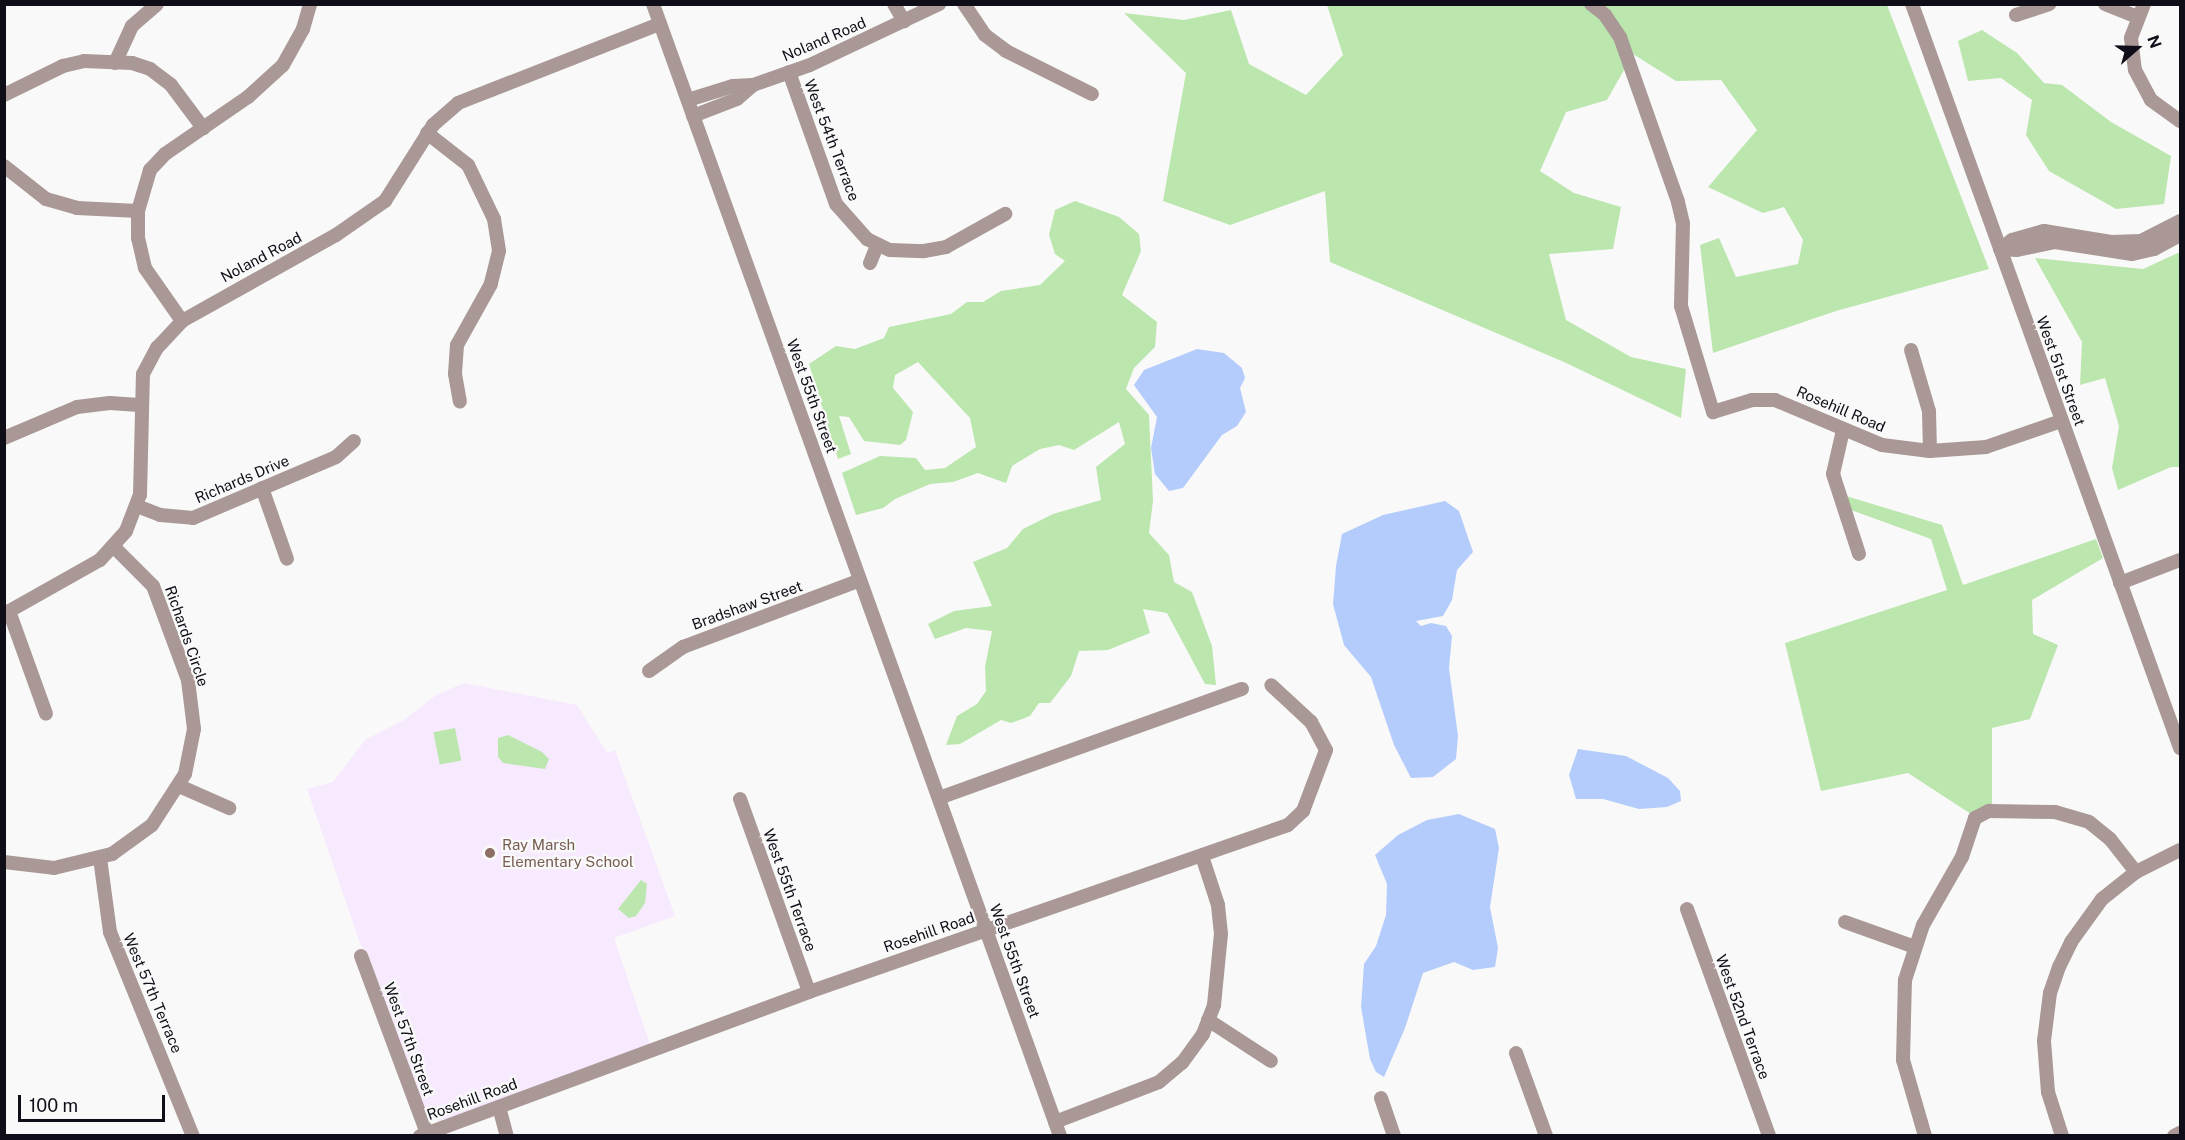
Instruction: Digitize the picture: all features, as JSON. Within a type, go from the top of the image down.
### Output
[{"type":"street","points":[[115,63],[132,26],[158,4]]},
{"type":"street","points":[[182,321],[145,268],[138,211],[150,170],[203,128],[248,97],[283,65],[303,29],[310,4]]},
{"type":"street","name":"West 55th Street","points":[[653,4],[1058,1129]]},
{"type":"street","points":[[894,4],[904,21]]},
{"type":"street","name":"Noland Road","points":[[688,100],[733,86],[753,85],[789,72],[939,4]]},
{"type":"street","points":[[964,4],[985,35],[1006,51],[1092,94]]},
{"type":"street","name":"Rosehill Road","points":[[1591,4],[1605,15],[1620,37],[1678,202],[1683,223],[1680,306],[1713,412],[1752,400],[1775,400],[1882,445],[1930,451],[1986,447],[2061,421]]},
{"type":"street","name":"West 51st Street","points":[[1912,4],[2181,748]]},
{"type":"street","points":[[2016,15],[2049,4]]},
{"type":"street","points":[[2105,4],[2141,11],[2131,38],[2135,70],[2151,100],[2181,121]]},
{"type":"street","name":"Noland Road","points":[[7,613],[100,561],[114,547],[137,506],[141,473],[140,387],[148,360],[182,321],[370,213],[395,188],[428,133],[458,103],[660,24]]},
{"type":"street","points":[[4,95],[63,66],[84,61],[115,63],[150,69],[171,86],[203,128]]},
{"type":"street","name":"West 54th Terrace","points":[[789,72],[836,204],[851,224],[877,246],[908,252],[946,247],[1005,214]]},
{"type":"street","name":"Noland Road","points":[[693,116],[737,99],[753,85]]},
{"type":"street","points":[[428,133],[468,165],[494,219],[499,251],[491,284],[457,345],[455,374],[460,402]]},
{"type":"street","points":[[4,166],[46,200],[77,208],[138,211]]},
{"type":"street","points":[[2000,249],[2012,240],[2044,231],[2116,248],[2180,227]]},
{"type":"street","points":[[870,263],[877,246]]},
{"type":"street","points":[[1911,350],[1929,411],[1930,451]]},
{"type":"street","points":[[4,438],[77,407],[110,403],[139,405]]},
{"type":"street","points":[[1843,430],[1833,474],[1858,554]]},
{"type":"street","name":"Richards Drive","points":[[137,506],[160,515],[193,518],[336,457],[354,441]]},
{"type":"street","points":[[262,488],[287,559]]},
{"type":"street","name":"Richards Circle","points":[[4,862],[54,868],[100,858],[120,850],[152,825],[179,786],[189,759],[194,729],[188,680],[153,586],[114,547]]},
{"type":"street","points":[[2120,583],[2181,560]]},
{"type":"street","name":"Bradshaw Street","points":[[650,671],[683,647],[860,580]]},
{"type":"street","points":[[7,613],[46,714]]},
{"type":"street","name":"Rosehill Road","points":[[424,1134],[809,992],[1288,825],[1303,811],[1325,760],[1323,739],[1311,722],[1271,685]]},
{"type":"street","points":[[939,798],[1242,689]]},
{"type":"street","points":[[179,786],[228,808]]},
{"type":"street","name":"West 55th Terrace","points":[[740,799],[809,992]]},
{"type":"street","points":[[1925,1136],[1909,1089],[1901,1030],[1905,980],[1915,947],[1962,857],[1972,822],[1989,811],[2055,812],[2089,822],[2110,839],[2136,872]]},
{"type":"street","points":[[2062,1136],[2044,1065],[2050,993],[2063,959],[2086,920],[2136,872],[2181,850]]},
{"type":"street","points":[[1058,1129],[1159,1082],[1189,1056],[1208,1020],[1221,934],[1216,898],[1202,856]]},
{"type":"street","name":"West 57th Terrace","points":[[100,858],[110,932],[193,1136]]},
{"type":"street","name":"West 52nd Terrace","points":[[1687,909],[1769,1136]]},
{"type":"street","points":[[1845,922],[1915,947]]},
{"type":"street","name":"West 57th Street","points":[[361,956],[424,1134]]},
{"type":"street","points":[[1208,1020],[1271,1061]]},
{"type":"street","points":[[1516,1053],[1546,1136]]},
{"type":"street","points":[[1381,1098],[1394,1136]]},
{"type":"street","points":[[499,1107],[507,1136]]},
{"type":"street","points":[[2174,1136],[2181,1133]]},
{"type":"shaded area","name":"Ray Marsh Elementary School","points":[[464,683],[577,705],[607,753],[615,750],[675,916],[614,938],[650,1044],[440,1122],[428,1117],[370,960],[360,943],[307,789],[333,782],[365,740],[404,720],[436,695]]},
{"type":"green space","points":[[1327,5],[1887,5],[1989,269],[1836,311],[1713,353],[1700,245],[1719,238],[1736,277],[1798,264],[1803,240],[1784,207],[1763,213],[1708,187],[1757,130],[1721,80],[1676,81],[1633,54],[1607,100],[1566,112],[1540,171],[1574,193],[1621,207],[1613,249],[1549,254],[1566,320],[1631,357],[1686,369],[1681,418],[1564,362],[1330,262],[1325,191],[1230,225],[1163,201],[1186,73],[1124,13],[1184,20],[1231,10],[1249,64],[1306,95],[1343,55]]},
{"type":"green space","points":[[1982,30],[2017,53],[2044,83],[2062,85],[2111,122],[2171,156],[2164,204],[2116,209],[2049,171],[2026,135],[2032,100],[2001,78],[1968,81],[1958,41]]},
{"type":"green space","points":[[1075,201],[1119,217],[1139,234],[1141,251],[1122,295],[1157,322],[1155,347],[1134,368],[1126,389],[1149,415],[1153,501],[1149,533],[1169,555],[1174,582],[1192,592],[1212,646],[1216,685],[1205,684],[1167,613],[1143,609],[1150,633],[1108,650],[1079,651],[1071,676],[1050,703],[1039,703],[1030,716],[1011,723],[1001,720],[960,744],[946,745],[957,716],[977,704],[986,691],[985,667],[992,631],[966,628],[935,639],[928,624],[954,611],[992,606],[973,562],[1007,548],[1023,529],[1053,514],[1101,500],[1096,467],[1125,444],[1119,422],[1074,450],[1059,445],[1040,449],[1012,466],[1006,483],[978,473],[953,482],[930,484],[895,499],[883,508],[856,515],[842,473],[880,456],[916,458],[925,470],[945,468],[976,447],[970,418],[918,362],[895,375],[893,388],[913,412],[906,440],[900,445],[864,441],[849,417],[839,416],[851,454],[838,459],[809,364],[836,346],[855,349],[884,338],[889,327],[951,314],[967,302],[983,302],[1001,291],[1040,285],[1065,261],[1055,254],[1049,235],[1055,210]]},
{"type":"green space","points":[[2180,252],[2180,467],[2171,467],[2118,490],[2112,468],[2119,426],[2105,378],[2080,385],[2082,342],[2035,258],[2143,269]]},
{"type":"green space","points":[[1846,496],[1942,525],[1963,585],[2096,539],[2103,558],[2032,600],[2033,634],[2058,645],[2030,719],[1992,728],[1992,804],[1971,814],[1908,773],[1821,791],[1785,643],[1947,590],[1931,539],[1851,510]]},
{"type":"green space","points":[[455,728],[461,760],[440,765],[433,732]]},
{"type":"green space","points":[[508,735],[542,752],[549,759],[545,769],[503,763],[498,757],[498,738]]},
{"type":"green space","points":[[641,880],[647,884],[645,903],[636,916],[629,918],[618,909]]},
{"type":"water","points":[[1197,349],[1224,353],[1242,368],[1245,378],[1240,388],[1246,412],[1237,426],[1222,435],[1183,488],[1169,491],[1155,474],[1151,448],[1157,417],[1134,385],[1144,370]]},
{"type":"water","points":[[1445,501],[1459,511],[1473,552],[1457,570],[1452,600],[1443,616],[1416,621],[1421,626],[1431,623],[1446,626],[1452,636],[1449,668],[1458,736],[1456,759],[1433,777],[1411,778],[1394,745],[1371,677],[1344,645],[1333,604],[1336,566],[1342,534],[1383,515]]},
{"type":"water","points":[[1578,749],[1626,756],[1668,778],[1680,791],[1681,801],[1667,807],[1639,809],[1603,799],[1576,799],[1569,775]]},
{"type":"water","points":[[1459,814],[1495,829],[1499,848],[1490,907],[1498,948],[1495,967],[1473,970],[1454,962],[1423,973],[1405,1028],[1384,1077],[1376,1072],[1370,1059],[1361,1007],[1364,964],[1376,946],[1386,915],[1387,884],[1375,855],[1398,835],[1427,820]]},
{"type":"place","name":"Ray Marsh Elementary School","points":[[490,853]]}]
